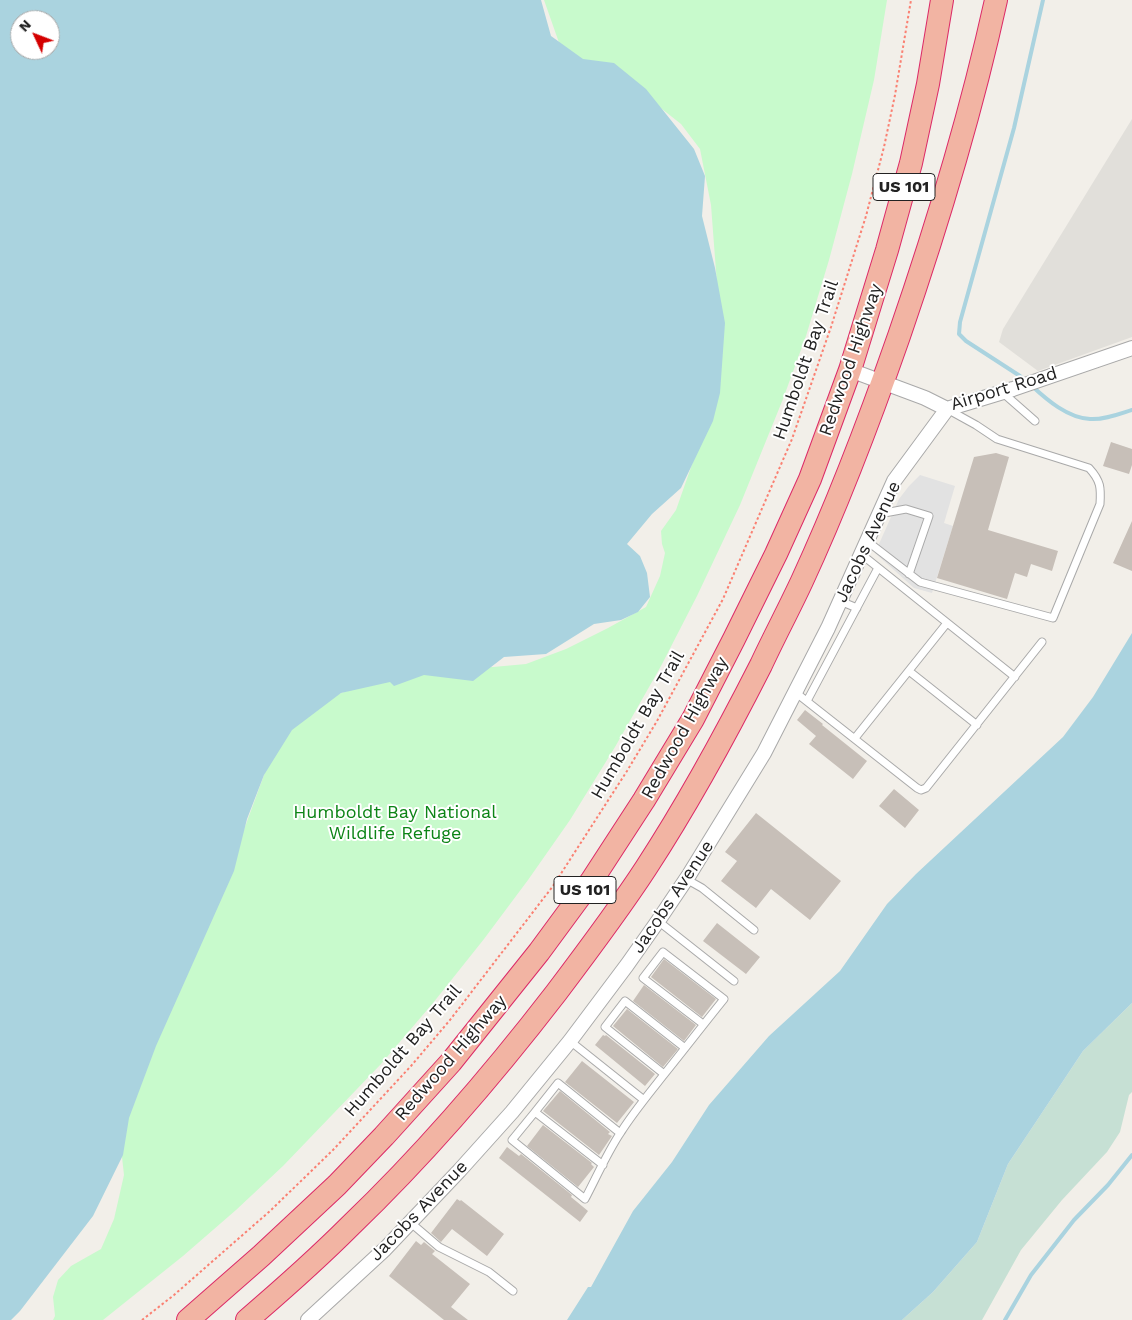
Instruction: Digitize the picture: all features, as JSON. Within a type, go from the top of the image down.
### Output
[{"type":"highway","name":"Redwood Highway","points":[[188,1320],[324,1198],[429,1087],[476,1032],[539,952],[592,880],[644,800],[688,727],[776,554],[810,479],[850,370],[888,250],[910,163],[928,84],[942,0]]},
{"type":"highway","name":"Redwood Highway","points":[[247,1320],[350,1227],[420,1155],[476,1093],[596,941],[690,798],[745,696],[802,583],[845,482],[924,266],[984,55],[996,0]]},
{"type":"street","name":"Airport Road","points":[[850,370],[925,398],[946,409],[1007,391],[1132,348]]},
{"type":"street","name":"Jacobs Avenue","points":[[308,1320],[411,1223],[512,1112],[570,1042],[658,921],[686,880],[764,753],[820,644],[894,481],[946,409]]},
{"type":"lane","points":[[1007,391],[1035,421]]},
{"type":"lane","points":[[867,541],[920,582],[1053,618],[1100,504],[1101,489],[1096,476],[1089,468],[997,439],[946,409]]},
{"type":"lane","points":[[879,514],[906,509],[929,516],[909,574]]},
{"type":"lane","points":[[861,554],[1015,677]]},
{"type":"lane","points":[[807,701],[878,568]]},
{"type":"lane","points":[[840,601],[857,608]]},
{"type":"lane","points":[[855,738],[947,624]]},
{"type":"lane","points":[[795,692],[922,790],[926,788],[1042,642]]},
{"type":"lane","points":[[820,644],[834,651]]},
{"type":"lane","points":[[909,672],[977,725]]},
{"type":"lane","points":[[686,880],[702,888],[754,930]]},
{"type":"lane","points":[[658,921],[734,981]]},
{"type":"lane","points":[[620,1133],[558,1084],[512,1140],[585,1199],[620,1133],[724,999],[662,952],[642,978],[703,1024]]},
{"type":"lane","points":[[664,1074],[605,1027],[626,1001],[685,1048]]},
{"type":"lane","points":[[570,1042],[644,1100]]},
{"type":"lane","points":[[535,1112],[603,1166]]},
{"type":"lane","points":[[411,1223],[439,1247],[488,1272],[513,1291]]},
{"type":"path","name":"Humboldt Bay Trail","points":[[142,1320],[174,1295],[270,1212],[333,1150],[450,1020],[553,886],[618,787],[657,721],[723,599],[792,439],[831,328],[866,216],[895,95],[911,0]]},
{"type":"shaded area","points":[[1132,119],[1132,337],[1038,371],[999,342],[1003,329]]},
{"type":"shaded area","points":[[920,475],[955,486],[944,523],[953,526],[932,593],[914,588],[875,553],[899,499]]},
{"type":"green space","name":"Humboldt Bay National Wildlife Refuge","points":[[544,0],[887,0],[874,80],[852,174],[806,336],[783,399],[740,505],[661,666],[615,747],[570,820],[484,939],[381,1064],[283,1166],[236,1210],[183,1256],[103,1320],[53,1320],[55,1316],[53,1297],[58,1280],[71,1266],[101,1249],[114,1219],[124,1175],[120,1139],[132,1092],[224,884],[282,726],[330,697],[412,668],[493,667],[526,664],[566,649],[646,607],[660,576],[665,553],[661,531],[676,510],[696,453],[721,337],[711,205],[700,149],[681,124],[648,98],[563,54]]},
{"type":"green space","points":[[1132,1003],[1132,1092],[1129,1095],[1120,1132],[1107,1152],[1062,1200],[1021,1250],[982,1320],[902,1320],[933,1292],[977,1242],[1008,1164],[1083,1051]]},
{"type":"water","points":[[0,0],[541,0],[551,36],[583,59],[614,63],[646,89],[694,149],[705,176],[702,216],[715,268],[725,323],[720,393],[713,421],[681,488],[652,514],[627,544],[640,556],[647,573],[650,597],[638,612],[621,620],[594,624],[546,654],[504,657],[473,681],[424,675],[394,686],[390,682],[341,693],[292,730],[264,775],[247,819],[234,871],[156,1046],[129,1118],[123,1155],[93,1216],[11,1320],[0,1320]]},
{"type":"water","points":[[1132,633],[1132,1003],[1083,1051],[1008,1164],[977,1242],[933,1292],[902,1320],[567,1320],[588,1287],[591,1287],[633,1211],[672,1162],[709,1105],[769,1036],[840,971],[887,904],[916,874],[1063,737],[1093,697]]},
{"type":"building","points":[[1111,442],[1132,449],[1132,465],[1129,474],[1103,466]]},
{"type":"building","points":[[996,453],[1009,457],[988,530],[1058,551],[1052,571],[1031,564],[1027,577],[1015,573],[1007,599],[937,578],[974,457]]},
{"type":"building","points":[[1132,521],[1132,571],[1113,563]]},
{"type":"building","points":[[805,710],[867,761],[853,779],[809,744],[816,736],[797,720]]},
{"type":"building","points":[[894,789],[919,810],[905,828],[879,806]]},
{"type":"building","points":[[756,813],[841,881],[810,920],[771,889],[756,908],[721,881],[737,861],[725,852]]},
{"type":"building","points":[[717,923],[760,957],[746,974],[703,941]]},
{"type":"building","points":[[664,959],[716,999],[702,1017],[651,977]]},
{"type":"building","points":[[644,985],[696,1025],[684,1041],[633,1001]]},
{"type":"building","points":[[627,1009],[678,1049],[663,1067],[613,1026]]},
{"type":"building","points":[[603,1035],[606,1035],[655,1074],[645,1086],[595,1045]]},
{"type":"building","points":[[582,1061],[634,1102],[617,1123],[565,1082]]},
{"type":"building","points":[[560,1091],[610,1132],[608,1134],[612,1136],[599,1155],[543,1111]]},
{"type":"building","points":[[543,1125],[592,1163],[594,1167],[578,1187],[527,1146]]},
{"type":"building","points":[[507,1147],[519,1156],[521,1154],[572,1195],[571,1197],[588,1211],[580,1222],[499,1158]]},
{"type":"building","points":[[457,1199],[461,1200],[504,1234],[487,1256],[452,1229],[441,1242],[431,1233]]},
{"type":"building","points":[[416,1241],[421,1245],[424,1242],[435,1251],[432,1254],[470,1284],[451,1307],[468,1320],[444,1320],[389,1276]]},
{"type":"waterway","points":[[1027,382],[966,341],[959,334],[960,322],[1014,128],[1043,0]]},
{"type":"waterway","points":[[1032,386],[1058,407],[1082,418],[1101,419],[1132,410]]},
{"type":"waterway","points":[[1005,1320],[1031,1275],[1074,1220],[1108,1185],[1132,1155]]}]
